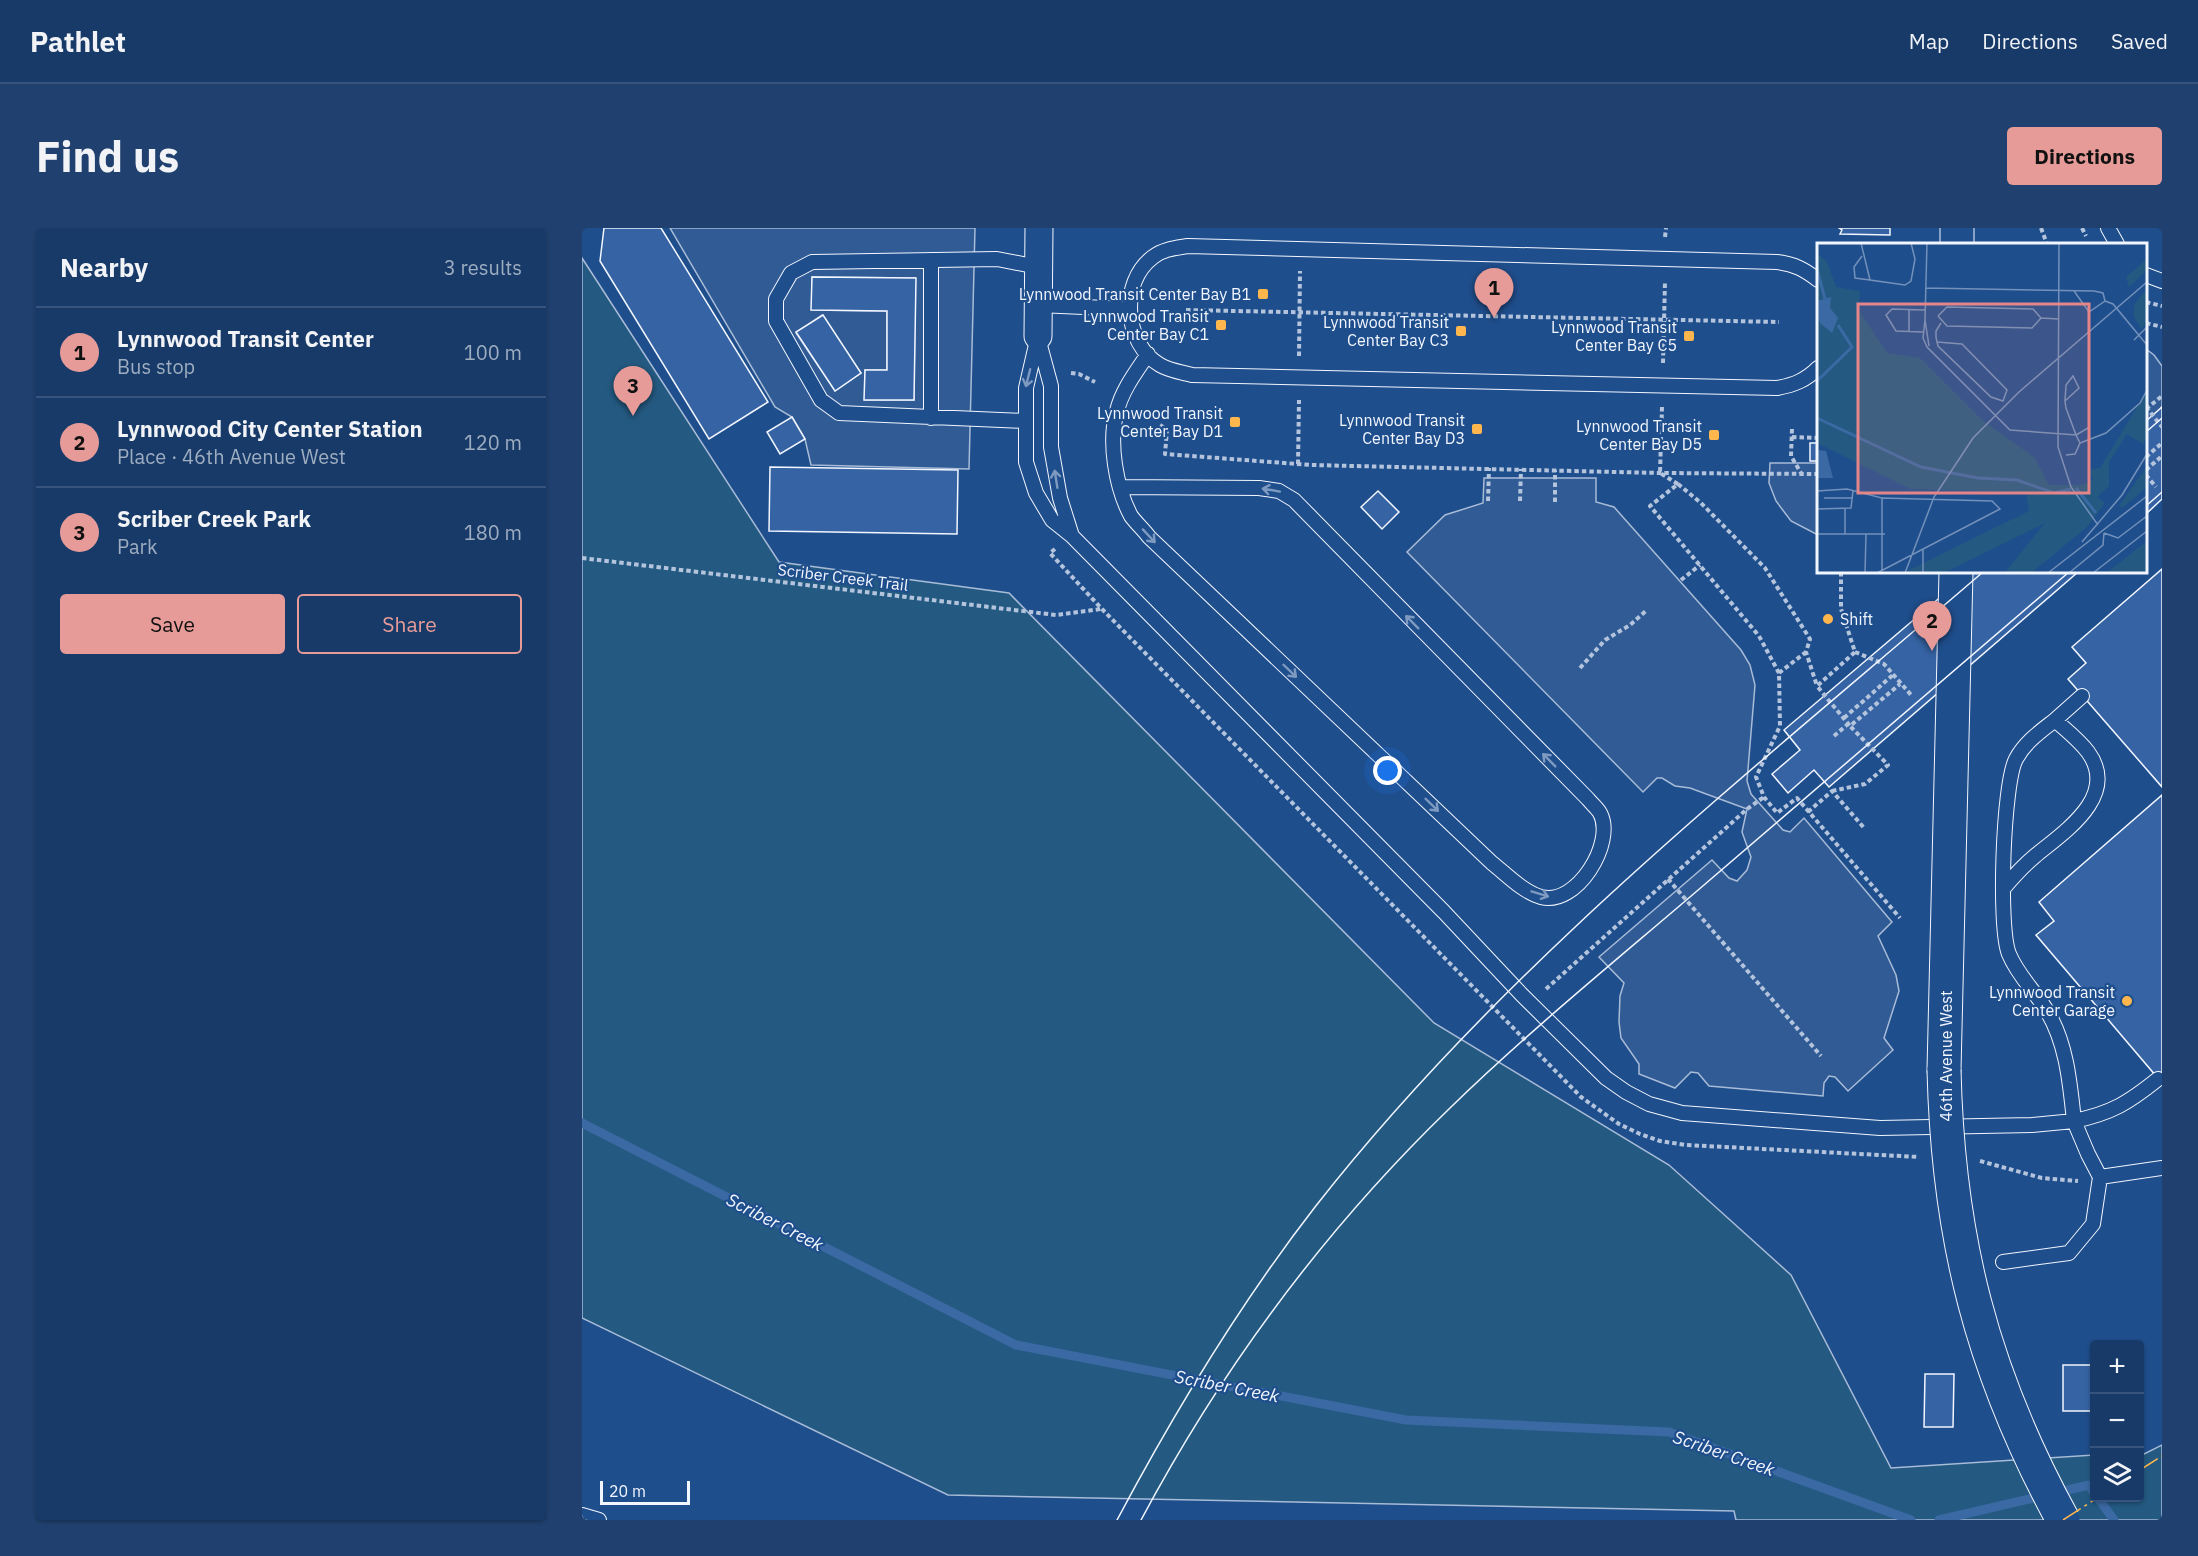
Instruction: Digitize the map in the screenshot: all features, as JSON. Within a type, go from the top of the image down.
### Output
[{"type":"street","points":[[1038,336],[1039,228]]},
{"type":"street","name":"46th Avenue West","points":[[1956,573],[1944,1070],[1947,1137],[1954,1209],[1962,1256],[1987,1348],[2007,1405],[2042,1481],[2063,1520]]},
{"type":"lane","points":[[2108,228],[2116,243]]},
{"type":"lane","points":[[1817,279],[1804,268],[1792,264],[1188,246],[1171,248],[1154,255],[1142,268],[1131,293],[1129,309],[1138,340],[1148,354],[1160,365],[1192,375],[1777,388],[1793,385],[1810,376],[1817,369]]},
{"type":"lane","points":[[1026,421],[839,413],[821,400],[776,321],[776,299],[791,273],[812,262],[997,259],[1038,267]]},
{"type":"lane","points":[[930,418],[931,260]]},
{"type":"lane","points":[[2147,276],[2162,281]]},
{"type":"lane","points":[[1038,305],[1129,309]]},
{"type":"lane","points":[[1038,336],[1026,388],[1026,462],[1036,493],[1052,520],[1072,536],[1444,912],[1530,1003],[1616,1086],[1649,1104],[1682,1113],[1880,1128],[2032,1125],[2074,1121],[2114,1110],[2130,1101],[2158,1079]]},
{"type":"lane","points":[[1038,336],[1051,386],[1051,447],[1060,498],[1072,536]]},
{"type":"lane","points":[[1120,487],[1259,488],[1279,491],[1294,500],[1601,814],[1603,834],[1600,853],[1575,888],[1560,897],[1541,897],[1519,885],[1492,863],[1149,537],[1131,516],[1120,487],[1113,454],[1116,411],[1129,382],[1148,354]]},
{"type":"lane","points":[[2003,1262],[2069,1253],[2093,1224],[2100,1178],[2074,1121],[2070,1080],[2057,1031],[2039,999],[2027,987],[2009,954],[2004,937],[2003,889],[2009,784],[2016,759],[2029,741],[2082,696]]},
{"type":"lane","points":[[2003,889],[2021,868],[2084,813],[2094,799],[2097,782],[2089,753],[2055,720]]},
{"type":"lane","points":[[2100,1178],[2162,1168]]},
{"type":"lane","points":[[582,1515],[599,1520]]},
{"type":"path","points":[[2041,228],[2047,243]]},
{"type":"path","points":[[1298,464],[1301,249]]},
{"type":"path","points":[[1660,473],[1665,259]]},
{"type":"path","points":[[1186,310],[1779,322]]},
{"type":"path","points":[[2147,323],[2162,327]]},
{"type":"path","points":[[1061,371],[1079,374],[1095,382]]},
{"type":"path","points":[[2147,408],[2162,396]]},
{"type":"path","points":[[2147,410],[2162,427]]},
{"type":"path","points":[[1160,425],[1167,430],[1165,454],[1298,464],[1660,473],[1817,474]]},
{"type":"path","points":[[1792,429],[1791,456],[1802,473]]},
{"type":"path","points":[[1792,437],[1817,438]]},
{"type":"path","points":[[2147,455],[2162,443]]},
{"type":"path","points":[[2147,468],[2162,456]]},
{"type":"path","points":[[1488,501],[1489,468]]},
{"type":"path","points":[[1520,501],[1521,469]]},
{"type":"path","points":[[1555,470],[1555,502]]},
{"type":"path","points":[[1660,473],[1701,503],[1765,568],[1810,639],[1806,652],[1779,673]]},
{"type":"path","points":[[2147,477],[2156,487]]},
{"type":"path","points":[[1678,484],[1650,507],[1758,636],[1779,673],[1780,726],[1756,777],[1764,797],[1778,813],[1797,798],[1900,918]]},
{"type":"path","points":[[1050,553],[1510,1027],[1598,1111],[1640,1134],[1660,1141],[1686,1145],[1928,1158]]},
{"type":"path","name":"Scriber Creek Trail","points":[[582,558],[1056,615],[1102,609]]},
{"type":"path","points":[[1681,580],[1700,565]]},
{"type":"path","points":[[1841,573],[1840,609],[1855,652],[1884,664],[1912,696]]},
{"type":"path","points":[[1580,668],[1605,640],[1630,625],[1647,610]]},
{"type":"path","points":[[1806,652],[1817,686],[1849,725],[1888,765],[1865,784],[1832,791],[1808,812]]},
{"type":"path","points":[[1817,686],[1855,652]]},
{"type":"path","points":[[1844,718],[1894,674]]},
{"type":"path","points":[[1834,736],[1900,684]]},
{"type":"path","points":[[1832,791],[1864,829]]},
{"type":"path","points":[[1530,1003],[1747,809],[1764,797]]},
{"type":"path","points":[[1668,879],[1821,1056]]},
{"type":"path","points":[[1975,1161],[1986,1161],[2042,1179],[2081,1182],[2100,1178]]},
{"type":"shaded area","points":[[670,228],[975,228],[969,469],[811,465],[805,439],[792,417],[775,407]],"holes":[[[812,277],[915,278],[914,400],[865,400],[865,370],[887,370],[887,311],[812,310]],[[822,315],[861,373],[835,391],[796,333]]]},
{"type":"shaded area","points":[[582,258],[779,562],[1009,593],[1434,1023],[1669,1165],[1791,1275],[1891,1468],[2090,1455],[2090,1502],[2144,1502],[2144,1454],[2162,1445],[2162,1520],[1736,1520],[1734,1511],[948,1495],[582,1318]]},
{"type":"shaded area","points":[[2147,350],[2162,366],[2162,406],[2147,427]]},
{"type":"shaded area","points":[[1770,463],[1817,463],[1817,534],[1791,521],[1776,501],[1769,483]]},
{"type":"shaded area","points":[[1484,478],[1596,478],[1596,502],[1614,507],[1741,650],[1750,665],[1755,685],[1747,781],[1751,794],[1783,830],[1790,832],[1804,818],[1892,922],[1878,936],[1896,975],[1899,991],[1884,1038],[1893,1050],[1848,1091],[1835,1077],[1829,1076],[1824,1083],[1823,1096],[1709,1086],[1698,1073],[1691,1072],[1675,1088],[1639,1074],[1639,1064],[1621,1038],[1620,996],[1624,983],[1599,957],[1712,860],[1729,878],[1737,881],[1747,870],[1751,857],[1742,832],[1747,809],[1690,788],[1675,786],[1662,778],[1657,778],[1643,792],[1407,552],[1445,515],[1483,503]]},
{"type":"building","points":[[604,228],[661,228],[768,402],[709,439],[600,261]]},
{"type":"building","points":[[1839,228],[1890,228],[1890,235],[1840,234],[1842,230]]},
{"type":"building","points":[[812,277],[916,278],[914,400],[864,400],[865,370],[887,370],[887,311],[811,310]]},
{"type":"building","points":[[823,315],[861,373],[835,391],[796,332]]},
{"type":"building","points":[[2162,407],[2162,499],[2147,513],[2147,420]]},
{"type":"building","points":[[792,417],[805,439],[780,454],[767,432]]},
{"type":"building","points":[[1810,443],[1817,443],[1817,461],[1810,461]]},
{"type":"building","points":[[770,467],[958,470],[957,534],[769,531]]},
{"type":"building","points":[[1378,491],[1399,512],[1382,529],[1361,507]]},
{"type":"building","points":[[2162,569],[2162,787],[2068,679],[2086,663],[2072,647]]},
{"type":"building","points":[[1969,573],[2077,573],[1829,787],[1814,770],[1788,793],[1772,774],[1800,750],[1784,730]]},
{"type":"building","name":"Lynnwood Transit Center Garage","points":[[2162,795],[2162,1083],[2036,935],[2054,921],[2039,902]]},
{"type":"building","points":[[2063,1365],[2090,1365],[2090,1411],[2063,1411]]},
{"type":"building","points":[[1925,1374],[1954,1374],[1953,1427],[1924,1427]]},
{"type":"waterway","name":"Scriber Creek","points":[[582,1123],[1016,1345],[1406,1420],[1669,1432],[1911,1520]]},
{"type":"waterway","name":"Scriber Creek","points":[[1939,1520],[2090,1487]]},
{"type":"waterway","name":"Scriber Creek","points":[[2101,1502],[2114,1520]]},
{"type":"tram line","points":[[2147,431],[2162,418]]},
{"type":"tram line","points":[[2147,505],[2162,492]]},
{"type":"tram line","points":[[1117,1520],[1185,1399],[1234,1320],[1315,1207],[1389,1118],[1467,1033],[1633,873],[1982,573]]},
{"type":"tram line","points":[[1141,1520],[1206,1408],[1279,1302],[1319,1251],[1404,1154],[1450,1108],[1541,1025],[2068,573]]},
{"type":"power","points":[[2144,1467],[2162,1456]]},
{"type":"power","points":[[2063,1520],[2091,1502]]},
{"type":"place","name":"Lynnwood Transit Center Bay B1","points":[[1263,294]]},
{"type":"place","name":"Lynnwood Transit Center","points":[[1494,318]]},
{"type":"place","name":"Lynnwood Transit Center Bay C1","points":[[1221,325]]},
{"type":"place","name":"Lynnwood Transit Center Bay C3","points":[[1461,331]]},
{"type":"place","name":"Lynnwood Transit Center Bay C5","points":[[1689,336]]},
{"type":"place","name":"Scriber Creek Park","points":[[633,416]]},
{"type":"place","name":"Lynnwood Transit Center Bay D1","points":[[1235,422]]},
{"type":"place","name":"Lynnwood Transit Center Bay D3","points":[[1477,429]]},
{"type":"place","name":"Lynnwood Transit Center Bay D5","points":[[1714,435]]},
{"type":"place","name":"Shift","points":[[1828,619]]},
{"type":"place","name":"Lynnwood City Center Station","points":[[1932,651]]},
{"type":"place","name":"Lynnwood Transit Center Garage","points":[[2127,1001]]}]
